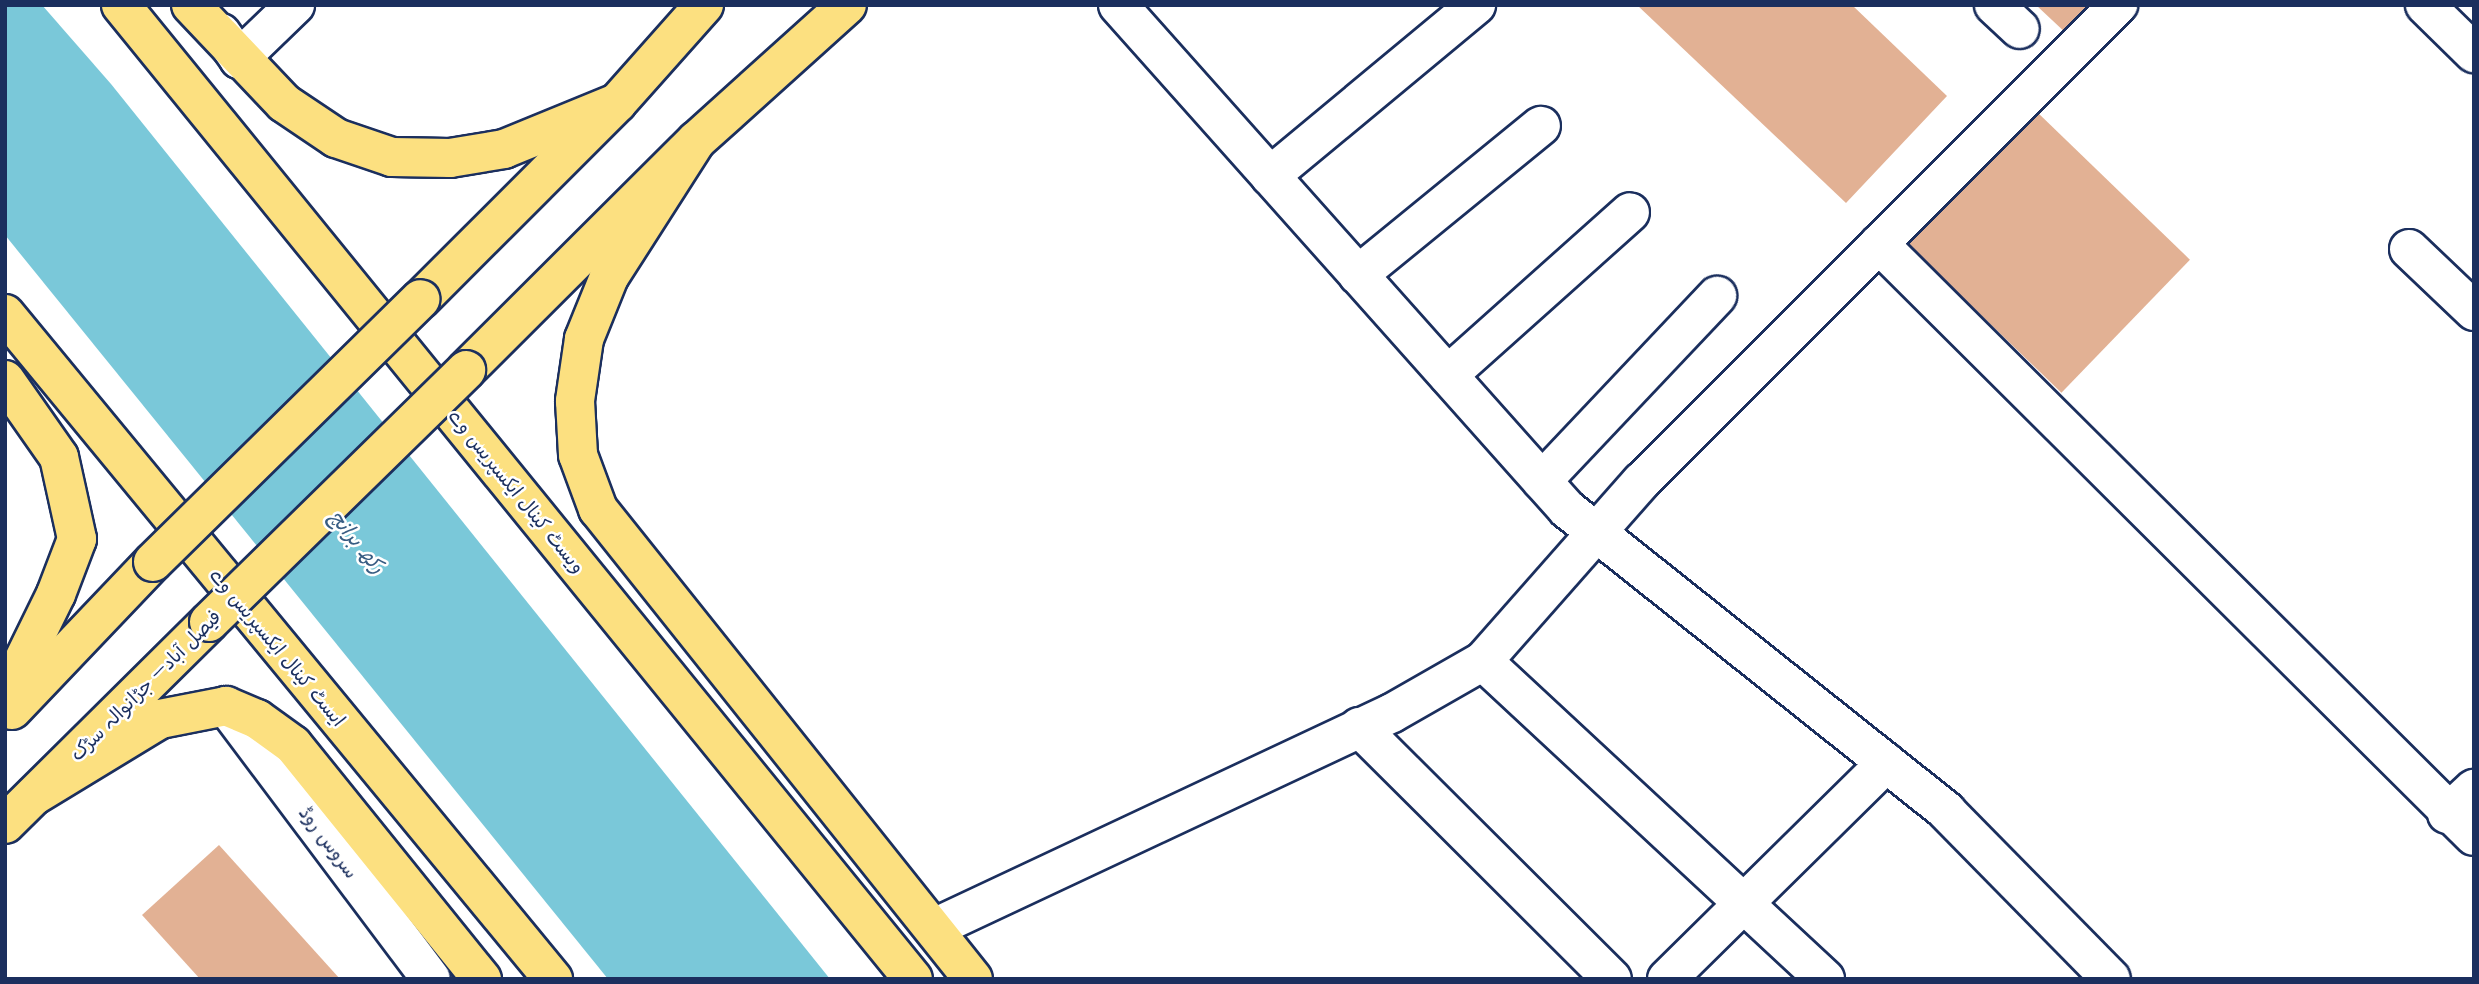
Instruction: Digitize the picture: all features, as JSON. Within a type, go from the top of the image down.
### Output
[{"type":"main road","name":"ویسٹ کینال ایکسپریس وے","points":[[121,5],[913,979]]},
{"type":"main road","points":[[191,5],[239,59],[284,103],[336,138],[392,157],[450,158],[504,149],[617,103]]},
{"type":"main road","points":[[5,716],[153,562],[617,103],[704,5]]},
{"type":"main road","points":[[847,5],[696,141],[609,277],[583,339],[575,401],[578,455],[598,509],[974,979]]},
{"type":"main road","name":"فیصل آباد– جڑانوالہ سڑک","points":[[5,824],[696,141]]},
{"type":"main road","name":"ایسٹ کینال ایکسپریس وے","points":[[5,314],[553,979]]},
{"type":"main road","points":[[5,698],[57,594],[76,539],[60,457],[8,389]]},
{"type":"main road","points":[[35,795],[160,719],[226,706],[257,719],[293,745],[482,979]]},
{"type":"street","points":[[202,5],[239,59],[295,5]]},
{"type":"street","points":[[1270,176],[1476,5]]},
{"type":"street","points":[[934,928],[1359,727],[1483,661],[1596,533],[2118,5]]},
{"type":"street","points":[[2425,5],[2474,53]]},
{"type":"street","points":[[1125,8],[1270,176],[1542,481],[1596,533],[1946,811],[2111,979]]},
{"type":"street","points":[[1358,275],[1541,126]]},
{"type":"street","points":[[1448,375],[1630,212]]},
{"type":"street","points":[[1879,244],[2465,813]]},
{"type":"street","points":[[2409,249],[2474,311]]},
{"type":"street","points":[[1542,481],[1717,296]]},
{"type":"street","points":[[1483,661],[1825,979]]},
{"type":"street","name":"سروس روڈ","points":[[226,706],[431,979]]},
{"type":"street","points":[[1359,727],[1612,979]]},
{"type":"street","points":[[1667,979],[1742,901],[1886,764]]},
{"type":"water","name":"رکھ برانچ","points":[[5,5],[42,5],[111,84],[830,979],[608,979],[5,235]]},
{"type":"building","points":[[1637,5],[1852,5],[1947,96],[1846,203]]},
{"type":"building","points":[[2036,5],[2096,5],[2069,36]]},
{"type":"building","points":[[2036,111],[2190,260],[2061,393],[1907,244]]},
{"type":"building","points":[[219,845],[340,979],[200,979],[142,915]]}]
